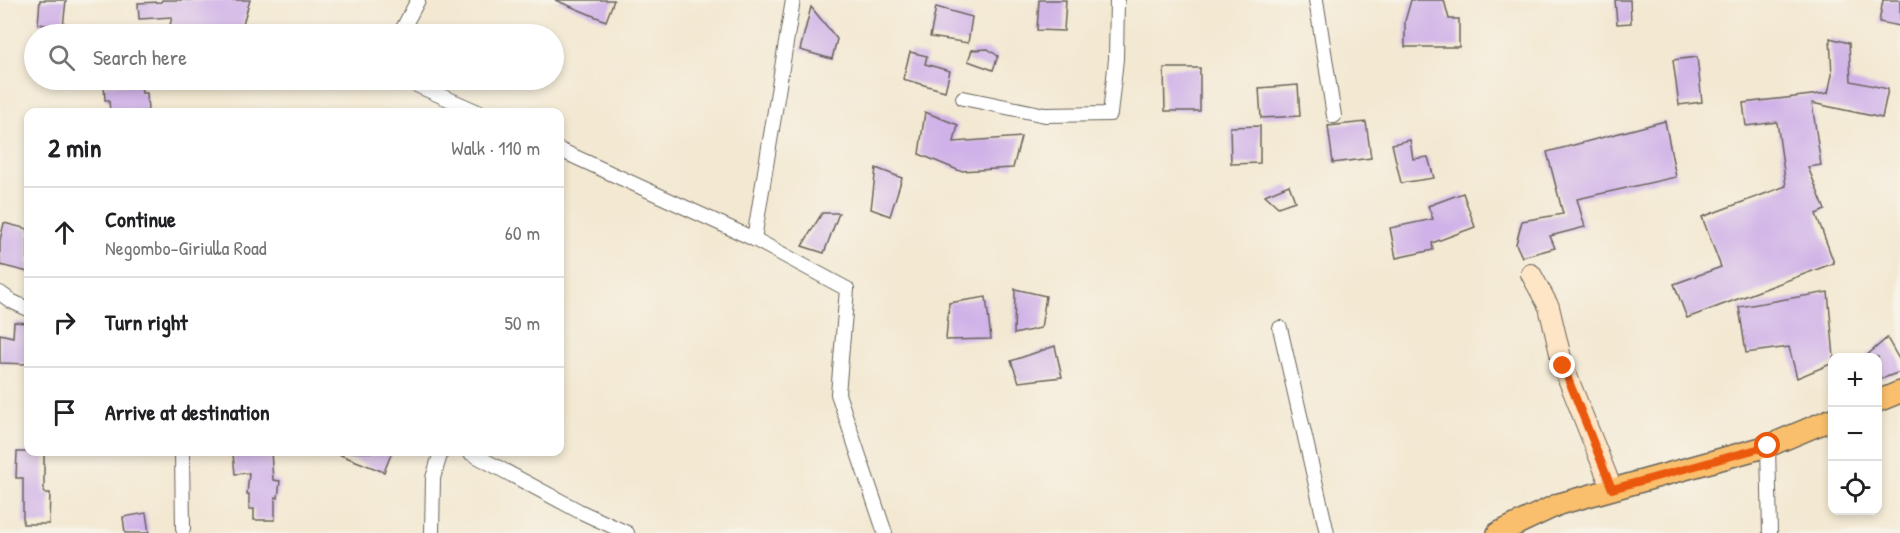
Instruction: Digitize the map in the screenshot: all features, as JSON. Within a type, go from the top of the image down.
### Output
[{"type":"main road","points":[[1882,399],[1900,392]]},
{"type":"main road","points":[[1498,533],[1558,504],[1768,446],[1828,422]]},
{"type":"street","points":[[405,24],[418,0]]},
{"type":"street","points":[[753,239],[793,0]]},
{"type":"street","points":[[963,98],[1045,115],[1110,114],[1116,59],[1117,0]]},
{"type":"street","points":[[1316,0],[1334,116]]},
{"type":"street","points":[[428,90],[469,108]]},
{"type":"street","points":[[564,152],[753,239],[847,289],[838,394],[885,533]]},
{"type":"street","points":[[1531,274],[1549,307],[1563,366],[1612,489]]},
{"type":"street","points":[[0,292],[10,301],[24,307]]},
{"type":"street","points":[[1281,328],[1327,533]]},
{"type":"street","points":[[1768,446],[1770,533]]},
{"type":"street","points":[[182,456],[183,529]]},
{"type":"street","points":[[432,533],[433,478],[440,456]]},
{"type":"street","points":[[476,456],[579,511],[627,533]]},
{"type":"building","points":[[40,0],[66,0],[63,24],[38,24]]},
{"type":"building","points":[[162,0],[250,0],[243,24],[170,24],[172,17],[139,19],[138,3],[161,2]]},
{"type":"building","points":[[555,0],[614,0],[606,21]]},
{"type":"building","points":[[1039,0],[1066,0],[1064,31],[1037,30]]},
{"type":"building","points":[[1411,0],[1444,0],[1449,19],[1459,19],[1459,47],[1405,47],[1405,21]]},
{"type":"building","points":[[1615,0],[1630,0],[1631,23],[1617,24]]},
{"type":"building","points":[[1883,0],[1900,0],[1900,26],[1879,22]]},
{"type":"building","points":[[811,7],[837,39],[832,59],[800,50]]},
{"type":"building","points":[[936,7],[972,17],[968,43],[930,37]]},
{"type":"building","points":[[1830,38],[1849,43],[1851,81],[1888,89],[1882,118],[1812,103],[1821,165],[1808,167],[1825,210],[1816,214],[1834,263],[1687,318],[1674,284],[1721,267],[1702,217],[1786,186],[1777,122],[1746,126],[1743,103],[1828,93],[1832,75]]},
{"type":"building","points":[[988,49],[998,56],[993,70],[968,61],[972,50]]},
{"type":"building","points":[[910,52],[927,56],[925,64],[950,71],[945,91],[903,79]]},
{"type":"building","points":[[1697,57],[1702,102],[1679,105],[1673,60]]},
{"type":"building","points":[[1164,68],[1200,68],[1200,111],[1165,111]]},
{"type":"building","points":[[1298,85],[1300,116],[1261,118],[1259,88]]},
{"type":"building","points":[[104,90],[142,90],[142,93],[147,93],[148,108],[110,108],[109,100],[105,100]]},
{"type":"building","points":[[925,112],[958,125],[954,142],[1021,137],[1013,168],[960,171],[919,154]]},
{"type":"building","points":[[1665,121],[1676,177],[1577,199],[1585,227],[1550,236],[1555,248],[1522,257],[1516,244],[1522,221],[1563,214],[1547,152]]},
{"type":"building","points":[[1366,122],[1371,158],[1333,163],[1328,126]]},
{"type":"building","points":[[1260,126],[1260,163],[1231,164],[1230,127]]},
{"type":"building","points":[[1410,140],[1413,159],[1428,157],[1434,178],[1401,183],[1392,144]]},
{"type":"building","points":[[876,168],[902,178],[890,216],[871,209]]},
{"type":"building","points":[[1289,185],[1295,201],[1278,207],[1265,195]]},
{"type":"building","points":[[1463,193],[1475,227],[1432,243],[1433,250],[1396,258],[1390,228],[1433,219],[1428,206]]},
{"type":"building","points":[[822,213],[839,213],[824,253],[802,246]]},
{"type":"building","points":[[4,223],[24,228],[24,271],[0,265],[0,240]]},
{"type":"building","points":[[1015,289],[1046,296],[1041,328],[1014,334]]},
{"type":"building","points":[[1828,292],[1834,353],[1828,353],[1828,365],[1797,378],[1789,347],[1746,353],[1739,307]]},
{"type":"building","points":[[986,297],[991,339],[946,340],[949,303]]},
{"type":"building","points":[[14,322],[24,323],[24,364],[0,363],[0,334],[13,337]]},
{"type":"building","points":[[1887,338],[1900,361],[1900,372],[1882,379],[1882,353],[1870,353]]},
{"type":"building","points":[[1055,346],[1062,377],[1019,382],[1011,361]]},
{"type":"building","points":[[17,452],[24,452],[24,456],[44,456],[44,493],[50,493],[49,524],[23,524],[23,478],[16,478]]},
{"type":"building","points":[[233,456],[271,456],[273,480],[280,481],[278,498],[275,497],[275,520],[254,520],[254,509],[249,509],[249,494],[247,494],[249,473],[235,474]]},
{"type":"building","points":[[343,456],[390,456],[384,472]]},
{"type":"building","points":[[146,513],[149,533],[125,533],[123,517]]},
{"type":"route","points":[[1563,366],[1612,489],[1768,446]]}]
